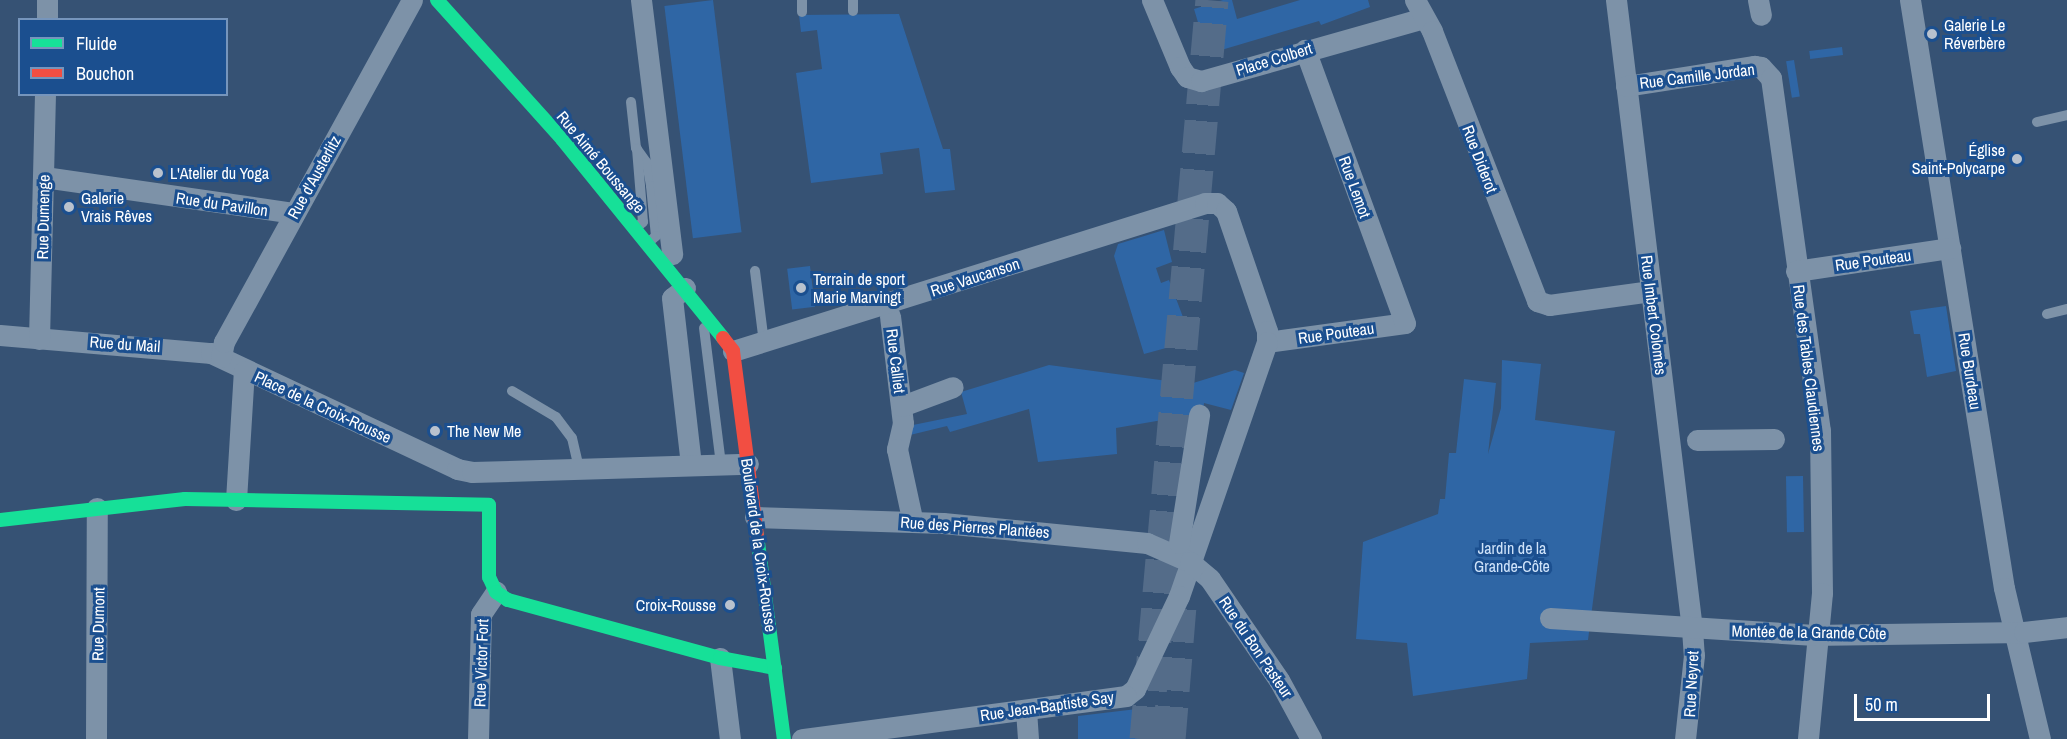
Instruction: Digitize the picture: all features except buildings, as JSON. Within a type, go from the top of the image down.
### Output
[{"type":"street","points":[[47,0],[47,18]]},
{"type":"street","name":"Rue d'Austerlitz","points":[[221,357],[224,342],[412,0]]},
{"type":"street","name":"Rue Aimé Boussange","points":[[437,0],[648,243],[734,351]]},
{"type":"street","points":[[641,0],[672,254]]},
{"type":"street","name":"Place Colbert","points":[[1152,0],[1187,77],[1201,81],[1305,50],[1420,9]]},
{"type":"street","name":"Rue Imbert Colomès","points":[[1616,0],[1692,629]]},
{"type":"street","name":"Rue Burdeau","points":[[1910,0],[2014,632],[2040,739]]},
{"type":"street","name":"Rue Diderot","points":[[1420,9],[1537,301],[1549,305],[1651,291]]},
{"type":"street","name":"Rue Lemot","points":[[1305,50],[1405,323]]},
{"type":"street","name":"Rue Camille Jordan","points":[[1626,86],[1754,66],[1767,71]]},
{"type":"street","name":"Rue des Tables Claudiennes","points":[[1767,71],[1773,83],[1787,157],[1796,271],[1820,430],[1822,593],[1808,739]]},
{"type":"street","name":"Rue Dumenge","points":[[39,339],[45,96]]},
{"type":"street","name":"Rue du Pavillon","points":[[44,177],[294,213]]},
{"type":"street","name":"Rue Vaucanson","points":[[734,351],[1205,203],[1217,203],[1226,211],[1267,342]]},
{"type":"street","name":"Rue Pouteau","points":[[1796,271],[1950,248]]},
{"type":"street","points":[[685,288],[672,298],[691,464]]},
{"type":"street","name":"Rue Calliet","points":[[891,316],[902,406],[897,449],[911,514]]},
{"type":"street","name":"Rue Pouteau","points":[[1267,342],[1405,323]]},
{"type":"street","name":"Rue du Mail","points":[[0,335],[183,349],[221,357],[244,371]]},
{"type":"street","name":"Rue Jean-Baptiste Say","points":[[802,739],[1126,696],[1135,689],[1179,596],[1267,342]]},
{"type":"street","name":"Boulevard de la Croix-Rousse","points":[[734,351],[784,739]]},
{"type":"street","name":"Place de la Croix-Rousse","points":[[236,500],[244,371],[458,469],[489,472],[748,464]]},
{"type":"street","name":"Rue Calliet","points":[[902,406],[953,387]]},
{"type":"street","points":[[1179,543],[1199,415]]},
{"type":"street","points":[[1686,440],[1774,439]]},
{"type":"street","points":[[489,472],[489,577],[496,592],[508,600],[720,658],[775,668]]},
{"type":"street","points":[[0,520],[185,499],[489,504]]},
{"type":"street","name":"Rue Dumont","points":[[96,739],[97,508]]},
{"type":"street","name":"Rue des Pierres Plantées","points":[[755,517],[943,523],[1124,539],[1147,543],[1190,562]]},
{"type":"street","name":"Rue du Bon Pasteur","points":[[1190,562],[1210,579],[1279,680],[1311,739]]},
{"type":"street","name":"Rue Victor Fort","points":[[478,739],[482,614],[496,592]]},
{"type":"street","name":"Montée de la Grande Côte","points":[[1551,618],[1692,629],[1819,634],[2014,632],[2067,627]]},
{"type":"street","name":"Rue Neyret","points":[[1688,735],[1694,655],[1692,629]]},
{"type":"street","points":[[720,658],[730,739]]},
{"type":"street","points":[[1026,710],[1028,739]]},
{"type":"lane","points":[[802,0],[802,12]]},
{"type":"lane","points":[[631,102],[643,222],[635,228]]},
{"type":"lane","points":[[2037,122],[2067,115]]},
{"type":"lane","points":[[636,148],[647,163],[651,186],[656,236],[648,243]]},
{"type":"lane","points":[[755,271],[772,340]]},
{"type":"lane","name":"Boulevard de la Croix-Rousse","points":[[701,307],[721,464]]},
{"type":"lane","points":[[2047,315],[2067,309]]},
{"type":"lane","points":[[512,391],[556,417],[572,438],[579,468]]},
{"type":"green space","points":[[713,0],[742,232],[693,238],[664,6]]},
{"type":"green space","points":[[1223,0],[1232,0],[1237,19],[1300,0],[1368,0],[1370,7],[1321,25],[1319,21],[1201,56],[1197,41],[1203,39],[1194,9]]},
{"type":"green space","points":[[899,14],[943,149],[950,149],[955,190],[925,193],[919,148],[880,153],[883,174],[811,183],[796,73],[822,69],[817,30],[801,32],[799,15]]},
{"type":"green space","points":[[1842,47],[1843,55],[1810,59],[1809,51]]},
{"type":"green space","points":[[1794,60],[1800,97],[1792,98],[1786,61]]},
{"type":"green space","points":[[1164,230],[1172,262],[1156,268],[1161,283],[1169,280],[1186,325],[1175,339],[1177,345],[1144,354],[1114,256],[1118,244]]},
{"type":"green space","name":"Terrain de sport Marie Marvingt","points":[[810,266],[815,307],[792,309],[787,269]]},
{"type":"green space","points":[[1946,306],[1956,371],[1927,377],[1920,334],[1914,334],[1910,311]]},
{"type":"green space","name":"Jardin de la Grande-Côte","points":[[1502,360],[1541,364],[1535,420],[1615,431],[1588,640],[1530,643],[1527,679],[1413,696],[1407,643],[1356,639],[1363,542],[1438,514],[1440,499],[1445,499],[1449,453],[1456,453],[1464,379],[1496,383],[1488,454],[1501,408]]},
{"type":"green space","points":[[1049,365],[1190,384],[1235,370],[1244,373],[1231,410],[1204,403],[1203,413],[1116,428],[1117,454],[1038,462],[1029,409],[950,432],[947,426],[910,435],[908,426],[967,414],[961,392]]},
{"type":"green space","points":[[1786,476],[1803,476],[1804,532],[1787,532]]},
{"type":"green space","points":[[1137,709],[1140,739],[1078,739],[1078,716]]},
{"type":"tunnel","points":[[1146,739],[1212,0]]},
{"type":"tunnel","points":[[1169,739],[1181,594]]},
{"type":"traffic: fast","points":[[437,0],[562,139],[723,338]]},
{"type":"traffic: fast","points":[[0,520],[185,499],[489,505],[489,577],[496,592],[508,600],[720,658],[775,668]]},
{"type":"traffic: fast","points":[[757,535],[784,739]]},
{"type":"traffic: jam","points":[[723,338],[733,351],[757,535]]},
{"type":"place","name":"Galerie Le Réverbère","points":[[1932,34]]},
{"type":"place","name":"Église Saint-Polycarpe","points":[[2017,159]]},
{"type":"place","name":"L'Atelier du Yoga","points":[[158,173]]},
{"type":"place","name":"Galerie Vrais Rêves","points":[[69,207]]},
{"type":"place","name":"Terrain de sport Marie Marvingt","points":[[801,288]]},
{"type":"place","name":"The New Me","points":[[435,431]]},
{"type":"place","name":"Croix-Rousse","points":[[730,605]]}]
